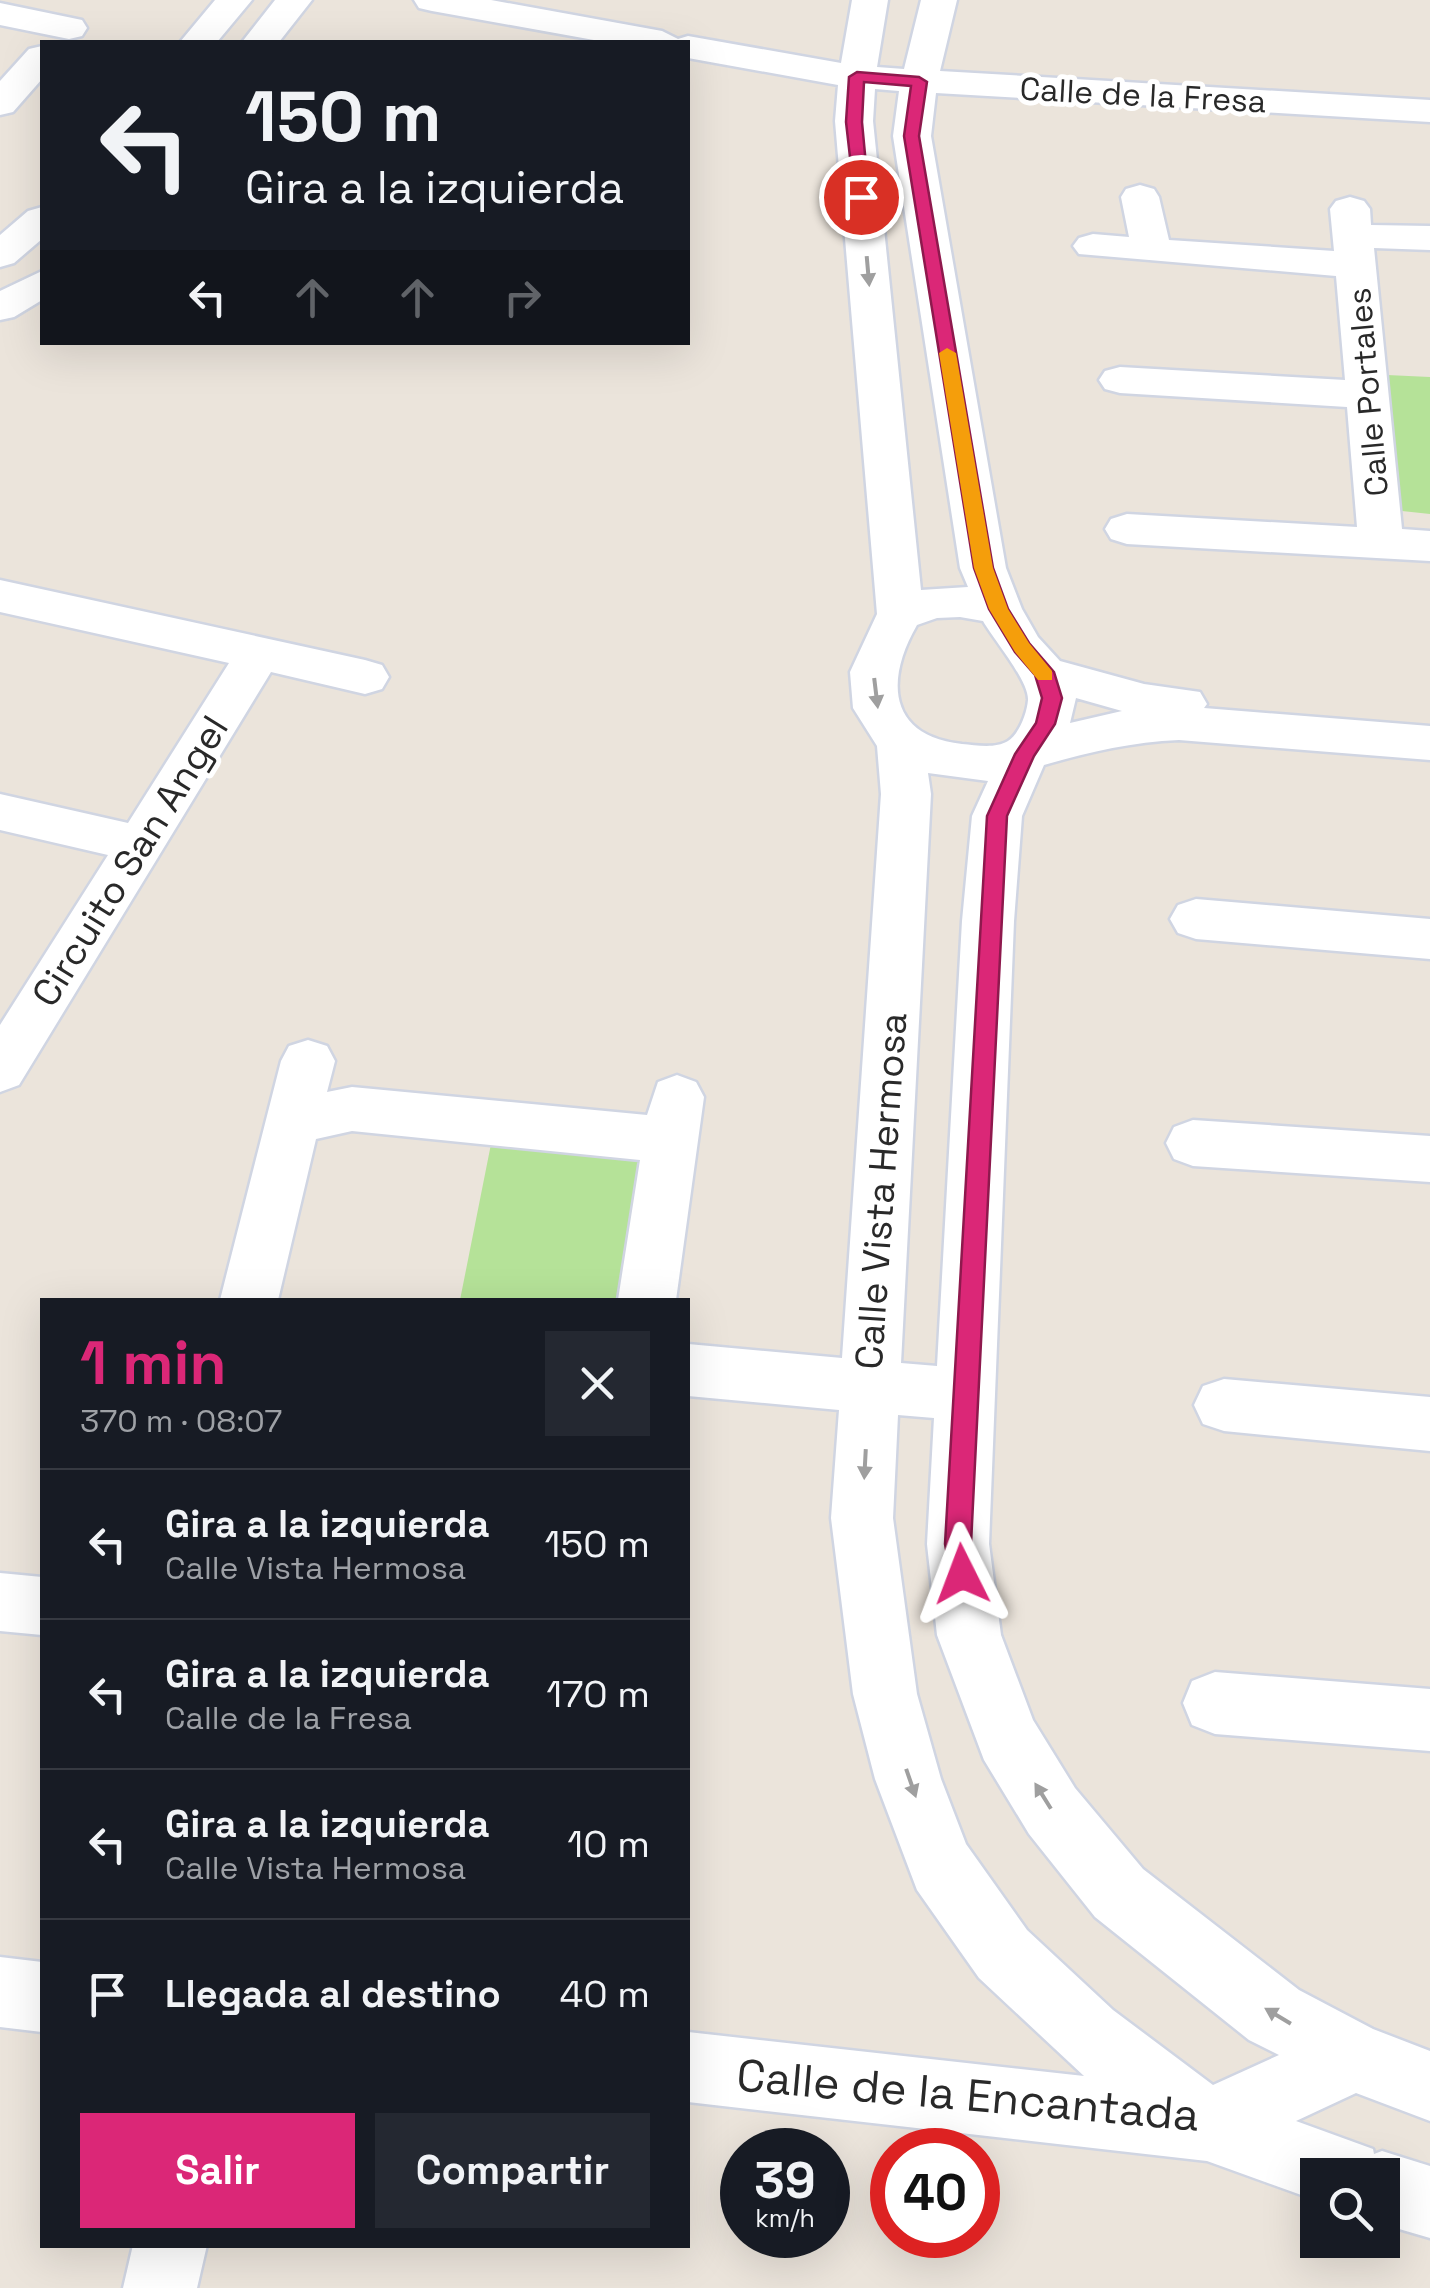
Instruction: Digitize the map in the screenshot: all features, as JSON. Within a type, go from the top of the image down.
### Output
[{"type":"street","points":[[0,14],[62,35],[92,0]]},
{"type":"street","points":[[200,40],[234,0]]},
{"type":"street","points":[[262,40],[294,0]]},
{"type":"street","points":[[432,0],[651,40]]},
{"type":"street","points":[[870,0],[854,122],[900,614],[925,602],[953,600],[999,609]]},
{"type":"street","points":[[940,0],[919,82],[912,136],[983,568],[999,609],[1022,648],[1044,672],[1052,698],[1046,724],[1025,754],[997,816],[958,1544],[969,1635],[1007,1738],[1052,1812],[1119,1892],[1274,2015],[1354,2057],[1430,2086]]},
{"type":"street","points":[[475,40],[497,12]]},
{"type":"street","name":"Calle de la Fresa","points":[[690,47],[809,72],[857,77],[1430,110]]},
{"type":"street","points":[[1140,197],[1152,250]]},
{"type":"street","points":[[0,255],[40,220]]},
{"type":"street","points":[[1093,246],[1152,250],[1380,235],[1430,238]]},
{"type":"street","name":"Calle Portales","points":[[1354,238],[1382,543]]},
{"type":"street","points":[[0,308],[40,284]]},
{"type":"street","points":[[1120,380],[1368,395]]},
{"type":"street","points":[[1127,528],[1430,546]]},
{"type":"street","points":[[0,596],[365,677]]},
{"type":"street","name":"Calle Vista Hermosa","points":[[900,614],[873,672],[876,708],[900,745],[906,794],[862,1518],[885,1694],[908,1778],[941,1866],[1003,1954],[1088,2034],[1207,2125],[1300,2158]]},
{"type":"street","name":"Circuito San Angel","points":[[0,1070],[260,652]]},
{"type":"street","points":[[1044,672],[1144,700],[1430,724]]},
{"type":"street","points":[[900,745],[962,764],[988,764],[1091,734],[1148,724],[1430,743]]},
{"type":"street","points":[[0,812],[141,844]]},
{"type":"street","points":[[1196,919],[1430,939]]},
{"type":"street","points":[[250,1298],[308,1061]]},
{"type":"street","points":[[296,1122],[352,1109],[674,1118],[647,1298]]},
{"type":"street","points":[[1193,1144],[1430,1159]]},
{"type":"street","points":[[690,1370],[965,1395]]},
{"type":"street","points":[[1224,1405],[1430,1424]]},
{"type":"street","points":[[0,1602],[40,1606]]},
{"type":"street","points":[[1216,1704],[1430,1720]]},
{"type":"street","points":[[0,1992],[40,1997]]},
{"type":"street","name":"Calle de la Encantada","points":[[690,2068],[1207,2125],[1354,2057]]},
{"type":"street","points":[[1400,2192],[1430,2202]]},
{"type":"street","points":[[160,2288],[169,2248]]},
{"type":"green space","points":[[1387,375],[1430,377],[1430,514],[1402,511]]},
{"type":"green space","points":[[491,1144],[664,1159],[643,1298],[460,1298]]},
{"type":"slow traffic","points":[[947,353],[983,568],[999,609],[1022,648],[1045,675]]},
{"type":"route","points":[[861,197],[854,122],[857,77],[919,82],[912,136],[983,568],[999,609],[1022,648],[1044,672],[1052,698],[1046,724],[1025,754],[997,816],[988,920],[958,1544],[962,1574]]}]
